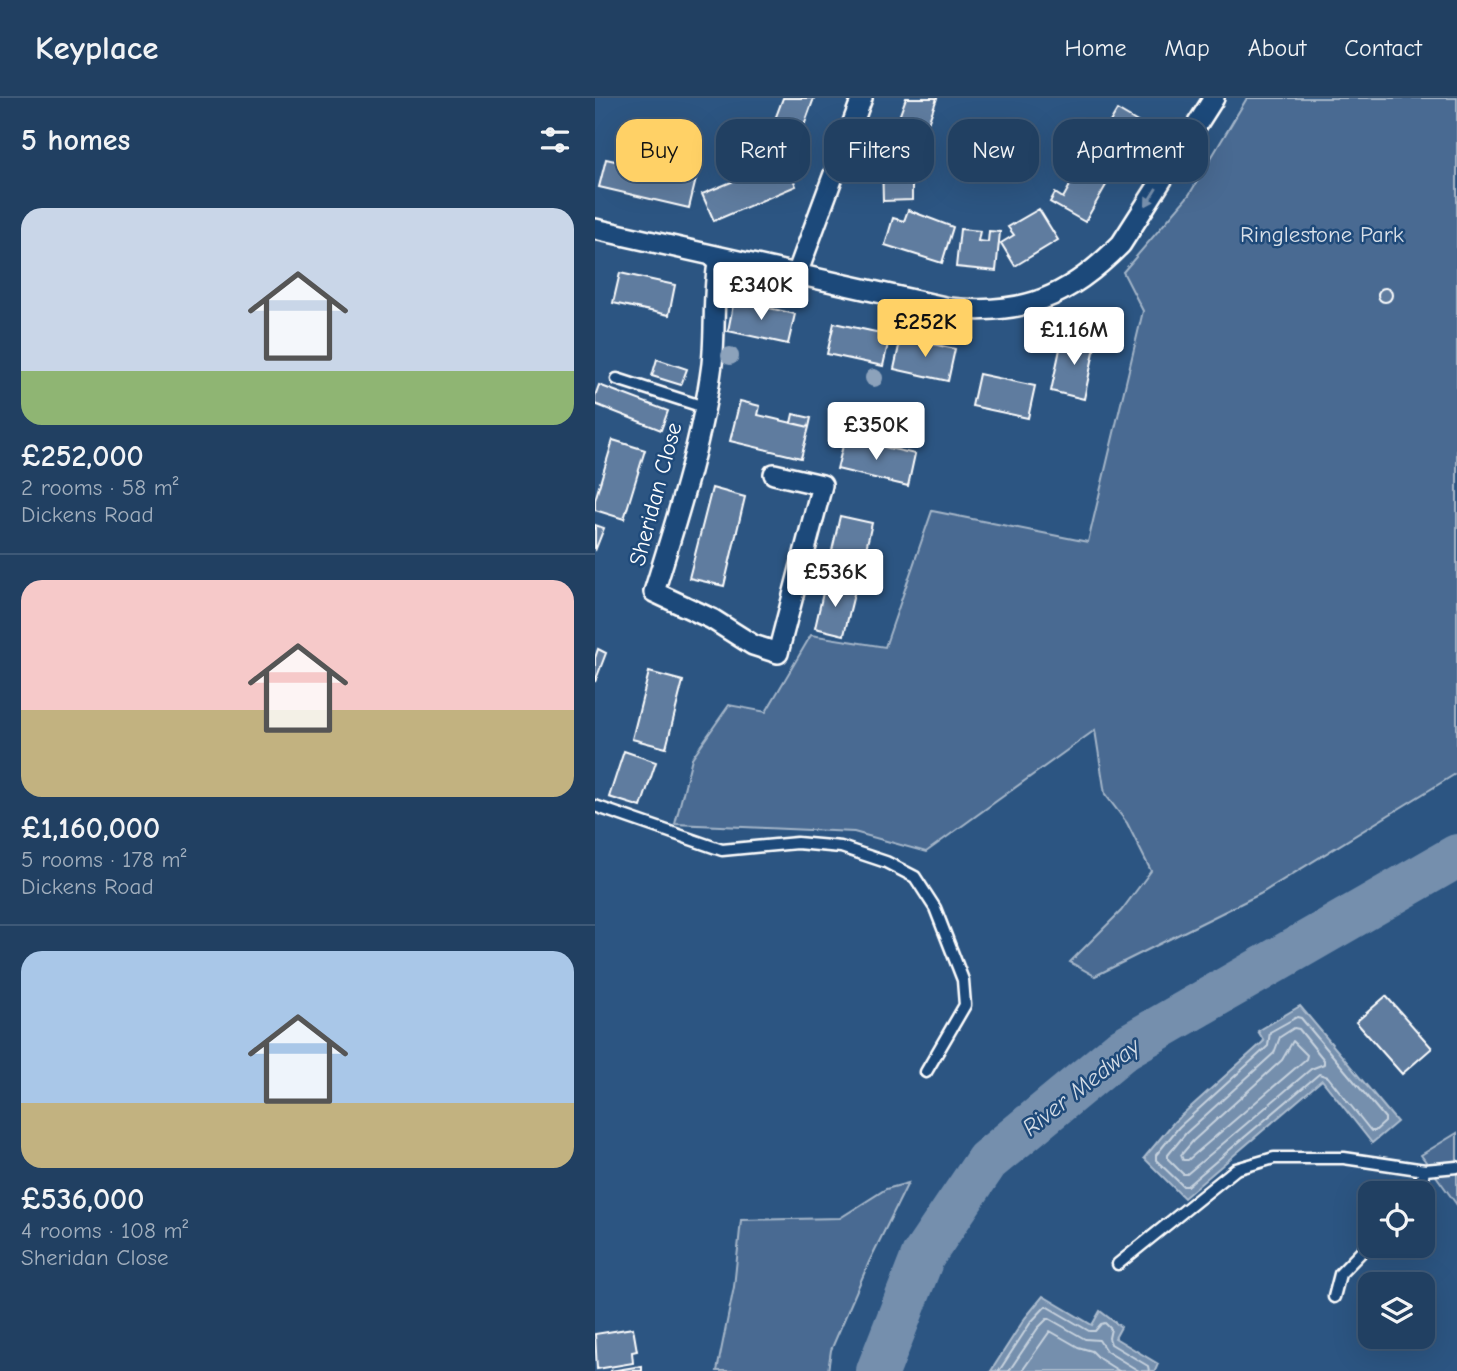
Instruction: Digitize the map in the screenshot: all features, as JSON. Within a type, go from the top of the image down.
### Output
[{"type":"street","points":[[797,274],[862,98]]},
{"type":"street","points":[[595,229],[949,308],[975,311],[1029,305],[1078,281],[1102,264],[1121,244],[1213,98]]},
{"type":"street","name":"Sheridan Close","points":[[719,257],[714,298],[712,361],[704,407],[675,526],[654,592],[712,619],[753,645],[778,653],[822,485],[774,474]]},
{"type":"lane","points":[[617,379],[704,407]]},
{"type":"lane","points":[[595,806],[722,850],[797,844],[841,847],[886,862],[915,877],[935,908],[954,956],[963,980],[965,1005],[926,1072]]},
{"type":"lane","points":[[1118,1264],[1236,1169],[1274,1158],[1344,1158],[1425,1170],[1457,1167]]},
{"type":"lane","points":[[1420,1181],[1425,1170]]},
{"type":"lane","points":[[1334,1297],[1340,1274],[1358,1255]]},
{"type":"green space","name":"Ringlestone Park","points":[[1247,98],[1457,98],[1457,773],[1260,894],[1095,976],[1070,962],[1121,911],[1151,871],[1127,823],[1105,794],[1095,730],[926,852],[854,832],[675,824],[692,758],[729,705],[766,712],[811,635],[885,647],[932,511],[1088,542],[1143,311],[1123,272],[1189,195],[1197,182],[1208,182],[1208,163]]},
{"type":"green space","points":[[1457,1133],[1457,1205],[1421,1155]]},
{"type":"green space","points":[[908,1183],[869,1262],[831,1350],[828,1371],[717,1371],[734,1287],[741,1220],[840,1218],[886,1189]]},
{"type":"water","points":[[1300,1006],[1397,1122],[1372,1143],[1322,1080],[1184,1198],[1144,1158],[1174,1122],[1264,1041],[1258,1031]]},
{"type":"water","points":[[1043,1296],[1092,1325],[1100,1311],[1121,1327],[1115,1338],[1158,1364],[1155,1371],[991,1371],[1025,1318]]},
{"type":"building","points":[[783,98],[814,98],[806,119],[775,119]]},
{"type":"building","points":[[906,98],[937,98],[930,119],[898,119]]},
{"type":"building","points":[[1117,110],[1132,119],[1112,119]]},
{"type":"building","points":[[606,159],[616,161],[616,182],[695,182],[689,208],[599,187]]},
{"type":"building","points":[[731,182],[794,182],[796,186],[714,221],[702,194]]},
{"type":"building","points":[[883,182],[912,182],[912,200],[883,201]]},
{"type":"building","points":[[1072,182],[1108,182],[1085,222],[1050,202],[1055,193],[1063,198]]},
{"type":"building","points":[[1039,209],[1058,240],[1015,266],[1001,243],[1014,235],[1008,227]]},
{"type":"building","points":[[908,210],[953,227],[942,263],[885,245],[893,218],[904,221]]},
{"type":"building","points":[[960,229],[980,231],[978,241],[988,242],[989,231],[1000,232],[996,271],[956,267]]},
{"type":"building","points":[[620,273],[675,285],[669,315],[613,303]]},
{"type":"building","points":[[1385,288],[1390,290],[1390,300],[1385,302],[1380,300],[1378,295],[1380,290]]},
{"type":"building","points":[[734,300],[795,314],[788,344],[728,331]]},
{"type":"building","points":[[834,323],[890,335],[883,366],[827,354]]},
{"type":"building","points":[[1063,335],[1096,342],[1084,399],[1051,391]]},
{"type":"building","points":[[901,337],[955,349],[948,381],[894,369]]},
{"type":"building","points":[[657,359],[687,369],[681,385],[652,376]]},
{"type":"building","points":[[979,374],[1035,386],[1028,418],[972,406]]},
{"type":"building","points":[[599,385],[668,411],[661,430],[595,404]]},
{"type":"building","points":[[740,401],[760,406],[758,415],[809,427],[801,458],[730,441]]},
{"type":"building","points":[[793,414],[811,418],[809,427],[791,423]]},
{"type":"building","points":[[845,438],[915,454],[908,486],[837,469]]},
{"type":"building","points":[[613,440],[645,450],[624,519],[595,510],[595,500]]},
{"type":"building","points":[[712,488],[745,497],[724,586],[689,578]]},
{"type":"building","points":[[840,516],[872,523],[860,575],[828,568]]},
{"type":"building","points":[[595,525],[604,528],[595,551]]},
{"type":"building","points":[[825,584],[855,590],[844,635],[815,628]]},
{"type":"building","points":[[598,649],[606,653],[595,682],[595,658]]},
{"type":"building","points":[[649,672],[683,681],[666,748],[632,739]]},
{"type":"building","points":[[624,751],[656,762],[641,807],[609,797]]},
{"type":"building","points":[[1386,996],[1432,1048],[1402,1074],[1356,1022]]},
{"type":"building","points":[[633,1328],[637,1351],[632,1352],[633,1363],[597,1369],[595,1334]]},
{"type":"building","points":[[642,1366],[642,1371],[610,1371]]},
{"type":"waterway","name":"River Medway","points":[[878,1371],[923,1256],[987,1161],[1124,1048],[1457,856]]}]
